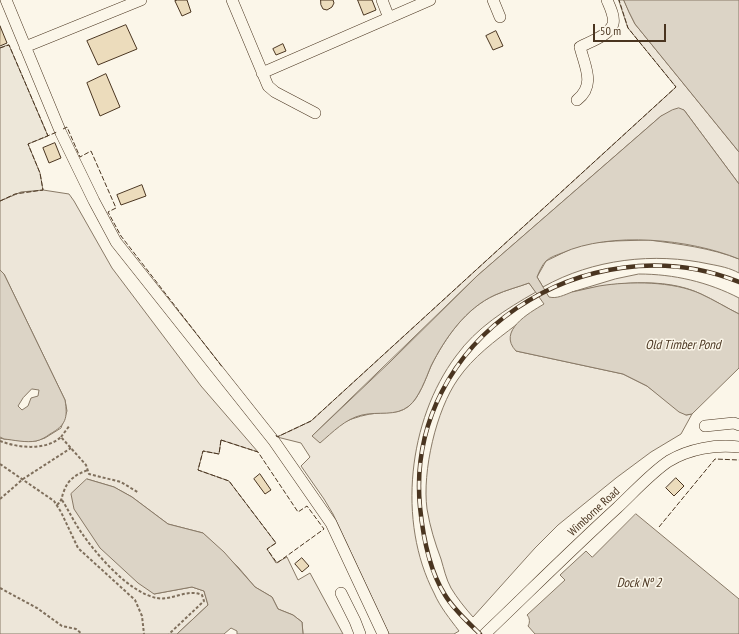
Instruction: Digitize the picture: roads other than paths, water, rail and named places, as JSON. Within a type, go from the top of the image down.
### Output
[{"type":"street","points":[[6,0],[61,133],[116,242],[274,441],[331,523],[383,634]]},
{"type":"street","points":[[25,47],[125,3],[141,0]]},
{"type":"street","points":[[232,0],[265,81],[271,90],[315,112]]},
{"type":"street","points":[[382,0],[389,18]]},
{"type":"street","points":[[262,73],[430,0]]},
{"type":"street","points":[[493,0],[500,17]]},
{"type":"street","points":[[577,100],[587,89],[588,81],[580,47],[604,35],[613,24],[607,0]]},
{"type":"street","points":[[705,426],[734,422],[739,425]]},
{"type":"street","name":"Wimborne Road","points":[[485,634],[663,465],[681,456],[703,448],[717,446],[739,447]]},
{"type":"street","points":[[341,593],[360,634]]},
{"type":"water","points":[[624,0],[739,0],[739,152],[635,24]]},
{"type":"water","name":"Old Timber Pond","points":[[679,108],[684,110],[739,184],[739,259],[698,247],[650,240],[603,242],[582,246],[552,257],[545,263],[537,277],[549,297],[558,297],[572,292],[611,284],[665,284],[701,294],[739,314],[739,368],[692,414],[686,415],[679,412],[647,386],[623,374],[516,351],[511,344],[510,336],[517,323],[544,304],[529,283],[495,295],[484,301],[457,325],[431,366],[419,393],[409,406],[392,413],[368,414],[356,417],[340,426],[320,443],[312,436],[477,276],[661,116]]},
{"type":"water","points":[[0,270],[4,274],[65,400],[66,416],[60,427],[40,440],[24,442],[0,437]],"holes":[[[32,389],[39,390],[38,396],[31,398],[28,406],[22,410],[18,406],[23,398]]]},
{"type":"water","points":[[87,479],[114,487],[132,497],[168,524],[203,533],[224,552],[255,587],[272,597],[278,609],[293,615],[302,622],[303,634],[237,634],[237,631],[231,628],[224,634],[177,634],[208,605],[204,591],[192,587],[154,594],[138,583],[100,548],[74,509],[71,494]]},
{"type":"water","name":"Dock Nº 2","points":[[636,514],[739,599],[739,634],[535,634],[528,626],[529,618],[527,615],[565,580],[560,575],[586,551],[592,557]]},
{"type":"railway","points":[[480,634],[461,616],[439,585],[428,553],[420,507],[423,446],[442,392],[474,345],[516,308],[567,282],[623,268],[681,267],[739,282]]}]
